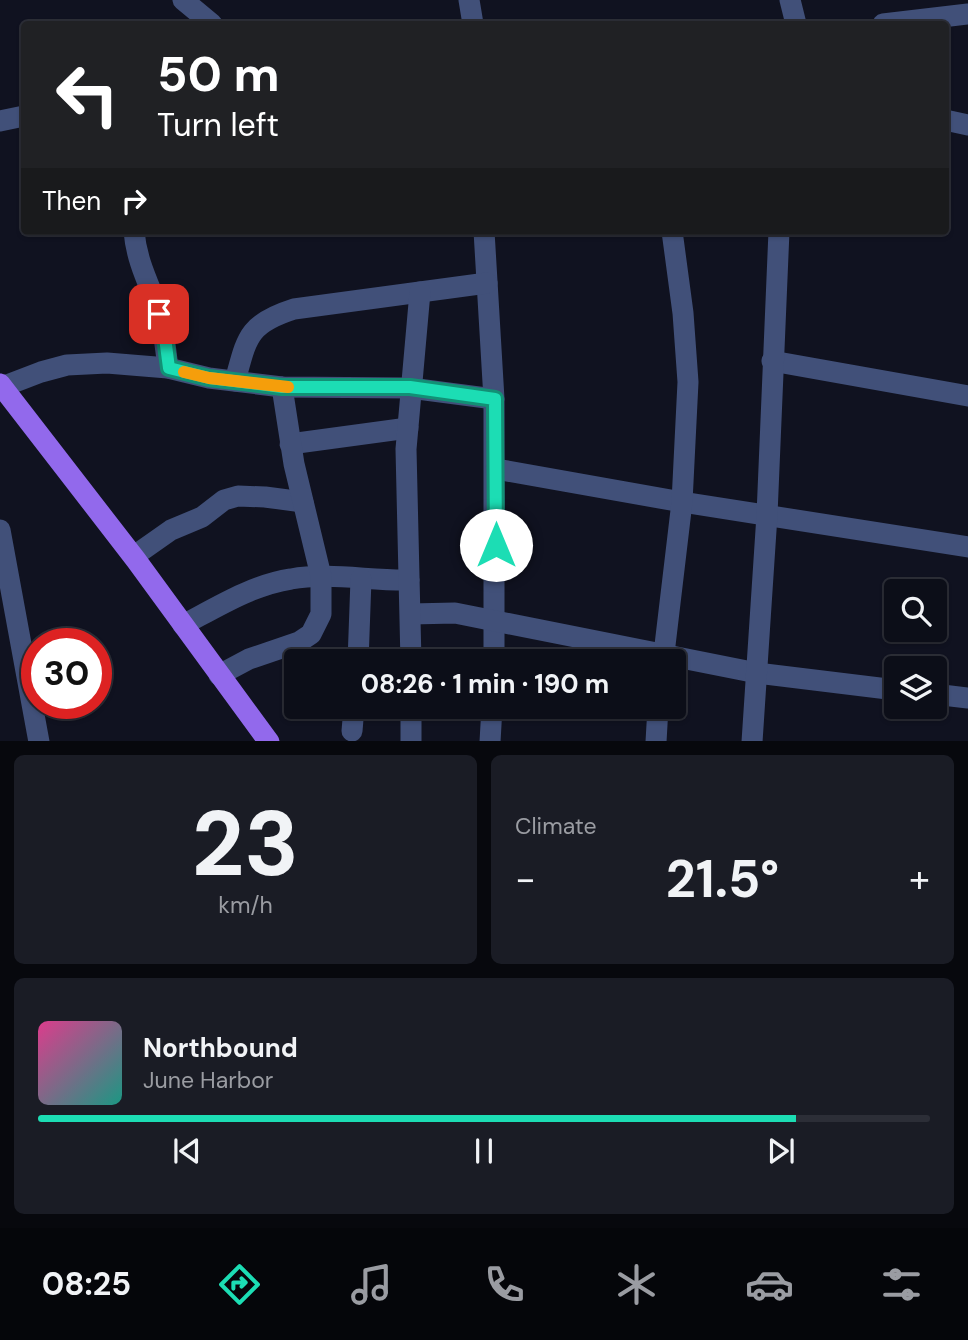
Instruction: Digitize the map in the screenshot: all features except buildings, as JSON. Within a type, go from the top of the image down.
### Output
[{"type":"main road","points":[[1,386],[134,556],[268,741]]},
{"type":"street","points":[[183,0],[208,21]]},
{"type":"street","points":[[469,0],[472,21]]},
{"type":"street","points":[[790,0],[796,21]]},
{"type":"street","points":[[908,21],[968,14]]},
{"type":"street","points":[[0,121],[21,118]]},
{"type":"street","points":[[949,121],[968,125]]},
{"type":"street","points":[[135,235],[143,274],[164,330],[169,368]]},
{"type":"street","points":[[484,235],[495,399],[494,649]]},
{"type":"street","points":[[664,649],[682,502],[688,382],[683,313],[673,235]]},
{"type":"street","points":[[752,741],[767,515],[779,235]]},
{"type":"street","points":[[235,381],[245,342],[255,328],[272,316],[294,309],[487,284]]},
{"type":"street","points":[[411,649],[408,428],[420,292]]},
{"type":"street","points":[[772,361],[968,396]]},
{"type":"street","points":[[1,386],[67,365],[107,363],[169,368],[209,378],[282,387],[410,387],[495,399]]},
{"type":"street","points":[[219,675],[249,659],[299,642],[311,634],[321,614],[321,576],[290,444],[282,387]]},
{"type":"street","points":[[290,444],[408,428]]},
{"type":"street","points":[[496,469],[682,502],[968,547]]},
{"type":"street","points":[[134,556],[171,530],[202,516],[224,500],[239,496],[265,496],[303,502]]},
{"type":"street","points":[[0,530],[39,741]]},
{"type":"street","points":[[183,625],[252,590],[290,579],[321,576],[409,580]]},
{"type":"street","points":[[358,649],[360,579]]},
{"type":"street","points":[[411,614],[455,613],[627,649]]},
{"type":"street","points":[[686,661],[757,673],[884,689]]},
{"type":"street","points":[[947,694],[968,693]]},
{"type":"street","points":[[352,731],[353,719]]},
{"type":"street","points":[[411,719],[411,741]]},
{"type":"street","points":[[490,741],[491,719]]},
{"type":"street","points":[[656,741],[658,719]]},
{"type":"slow traffic","points":[[184,372],[209,378],[288,387]]},
{"type":"route","points":[[159,314],[169,368],[209,378],[282,387],[410,387],[495,399],[496,545]]}]
